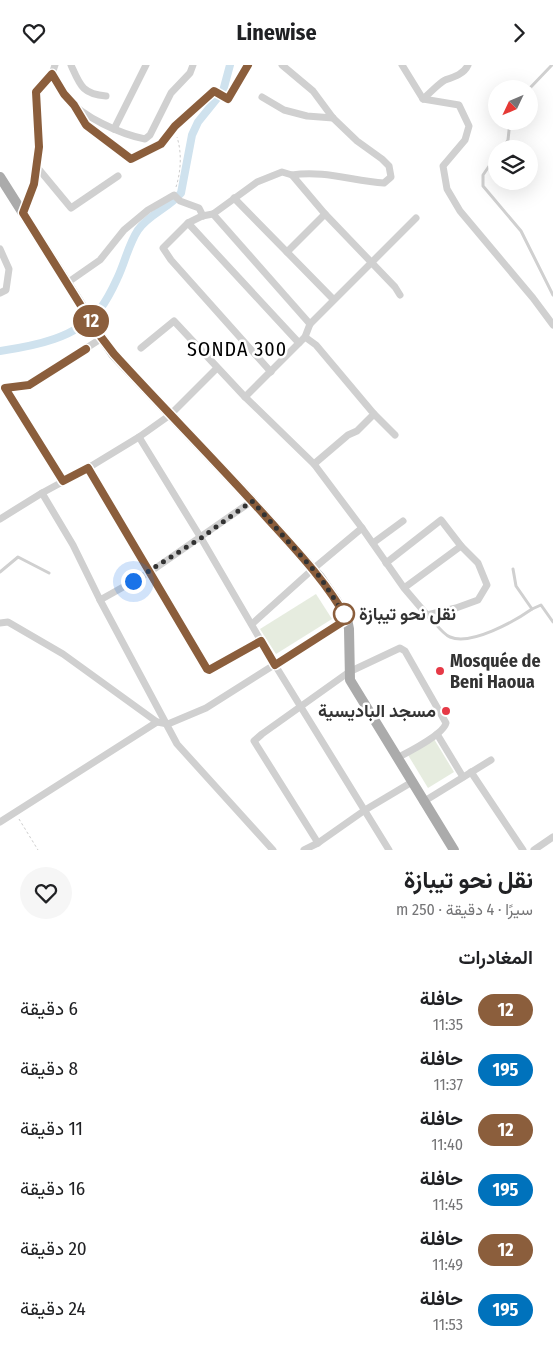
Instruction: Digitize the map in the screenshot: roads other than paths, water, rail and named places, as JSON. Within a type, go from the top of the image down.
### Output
[{"type":"main road","points":[[0,177],[100,336],[114,354],[252,501],[313,569],[336,600],[347,619],[349,629],[350,679],[454,850]]},
{"type":"street","points":[[23,213],[34,184],[39,147],[36,92],[52,74],[55,65]]},
{"type":"street","points":[[71,65],[81,87],[85,91],[96,96],[106,96]]},
{"type":"street","points":[[114,129],[146,65]]},
{"type":"street","points":[[52,74],[64,94],[87,115],[129,136],[145,139],[150,135],[171,93],[190,73],[193,65]]},
{"type":"street","points":[[74,105],[86,125],[131,159],[161,144],[174,128],[214,91],[228,99],[248,65]]},
{"type":"street","points":[[271,372],[171,260],[163,248],[188,223],[203,216],[213,214],[257,182],[282,172],[292,175],[309,173],[335,175],[364,182],[384,183],[391,177],[389,166],[357,141],[333,118],[313,91],[282,65]]},
{"type":"street","points":[[402,65],[423,99],[459,105],[469,125],[465,139],[443,165],[447,189],[460,211],[533,298],[553,325]]},
{"type":"street","points":[[423,99],[445,81],[452,79],[466,69],[468,65]]},
{"type":"street","points":[[262,97],[284,110],[308,116],[333,118]]},
{"type":"street","points":[[36,167],[71,208],[118,176]]},
{"type":"street","points":[[292,175],[325,214],[395,287],[400,295]]},
{"type":"street","points":[[67,283],[100,261],[124,230],[148,210],[174,195],[180,201],[199,208],[203,216]]},
{"type":"street","points":[[234,198],[334,299]]},
{"type":"street","points":[[213,214],[310,324]]},
{"type":"street","points":[[287,252],[325,214]]},
{"type":"street","points":[[245,397],[304,337],[310,324],[416,218]]},
{"type":"street","points":[[188,223],[298,343]]},
{"type":"street","points":[[0,249],[9,269],[6,290],[0,293]]},
{"type":"street","points":[[141,348],[174,321],[245,397],[314,465],[373,543],[386,563],[404,588],[428,615],[478,600],[487,585],[478,563],[461,546],[441,520],[386,563]]},
{"type":"street","points":[[63,481],[2,387],[29,385],[100,336]]},
{"type":"street","points":[[304,337],[316,345],[374,414],[395,435]]},
{"type":"street","points":[[0,519],[139,437],[170,415],[217,368]]},
{"type":"street","points":[[314,465],[348,435],[358,431],[374,414]]},
{"type":"street","points":[[139,437],[388,850]]},
{"type":"street","points":[[88,468],[207,669],[209,670],[261,641]]},
{"type":"street","points":[[42,493],[73,545],[100,600],[177,744],[272,850]]},
{"type":"street","points":[[100,600],[150,572],[252,501]]},
{"type":"street","points":[[373,543],[403,521]]},
{"type":"street","points":[[252,624],[362,528]]},
{"type":"street","points":[[404,588],[461,546]]},
{"type":"street","points":[[0,623],[8,622],[63,654],[157,722],[168,724],[206,708],[347,619]]},
{"type":"street","points":[[318,843],[254,741],[349,672],[400,648],[403,649],[446,723],[445,727],[437,734],[397,758]]},
{"type":"street","points":[[0,822],[157,722]]},
{"type":"street","points":[[437,734],[463,777]]},
{"type":"street","points":[[424,802],[491,760]]},
{"type":"street","points":[[471,772],[523,850]]},
{"type":"street","points":[[304,850],[318,843],[365,810],[412,782]]},
{"type":"street","points":[[534,850],[553,837]]},
{"type":"lane","points":[[538,80],[552,65]]},
{"type":"lane","points":[[488,168],[483,175],[483,186],[521,231],[553,295]]},
{"type":"lane","points":[[0,572],[18,557],[49,573]]},
{"type":"lane","points":[[513,569],[516,586],[532,609]]},
{"type":"lane","points":[[428,615],[449,637],[460,638],[477,637],[502,627],[541,605],[553,622]]},
{"type":"waterway","points":[[0,351],[41,343],[67,334],[90,319],[100,309],[120,273],[138,230],[181,193],[192,135],[198,122],[223,91],[230,65]]},
{"type":"place","name":"نقل نحو تيبازة","points":[[344,614]]},
{"type":"place","name":"Mosquée de Beni Haoua","points":[[440,671]]},
{"type":"place","name":"مسجد الباديسية","points":[[446,711]]},
{"type":"district","name":"SONDA 300","points":[[237,349]]}]
